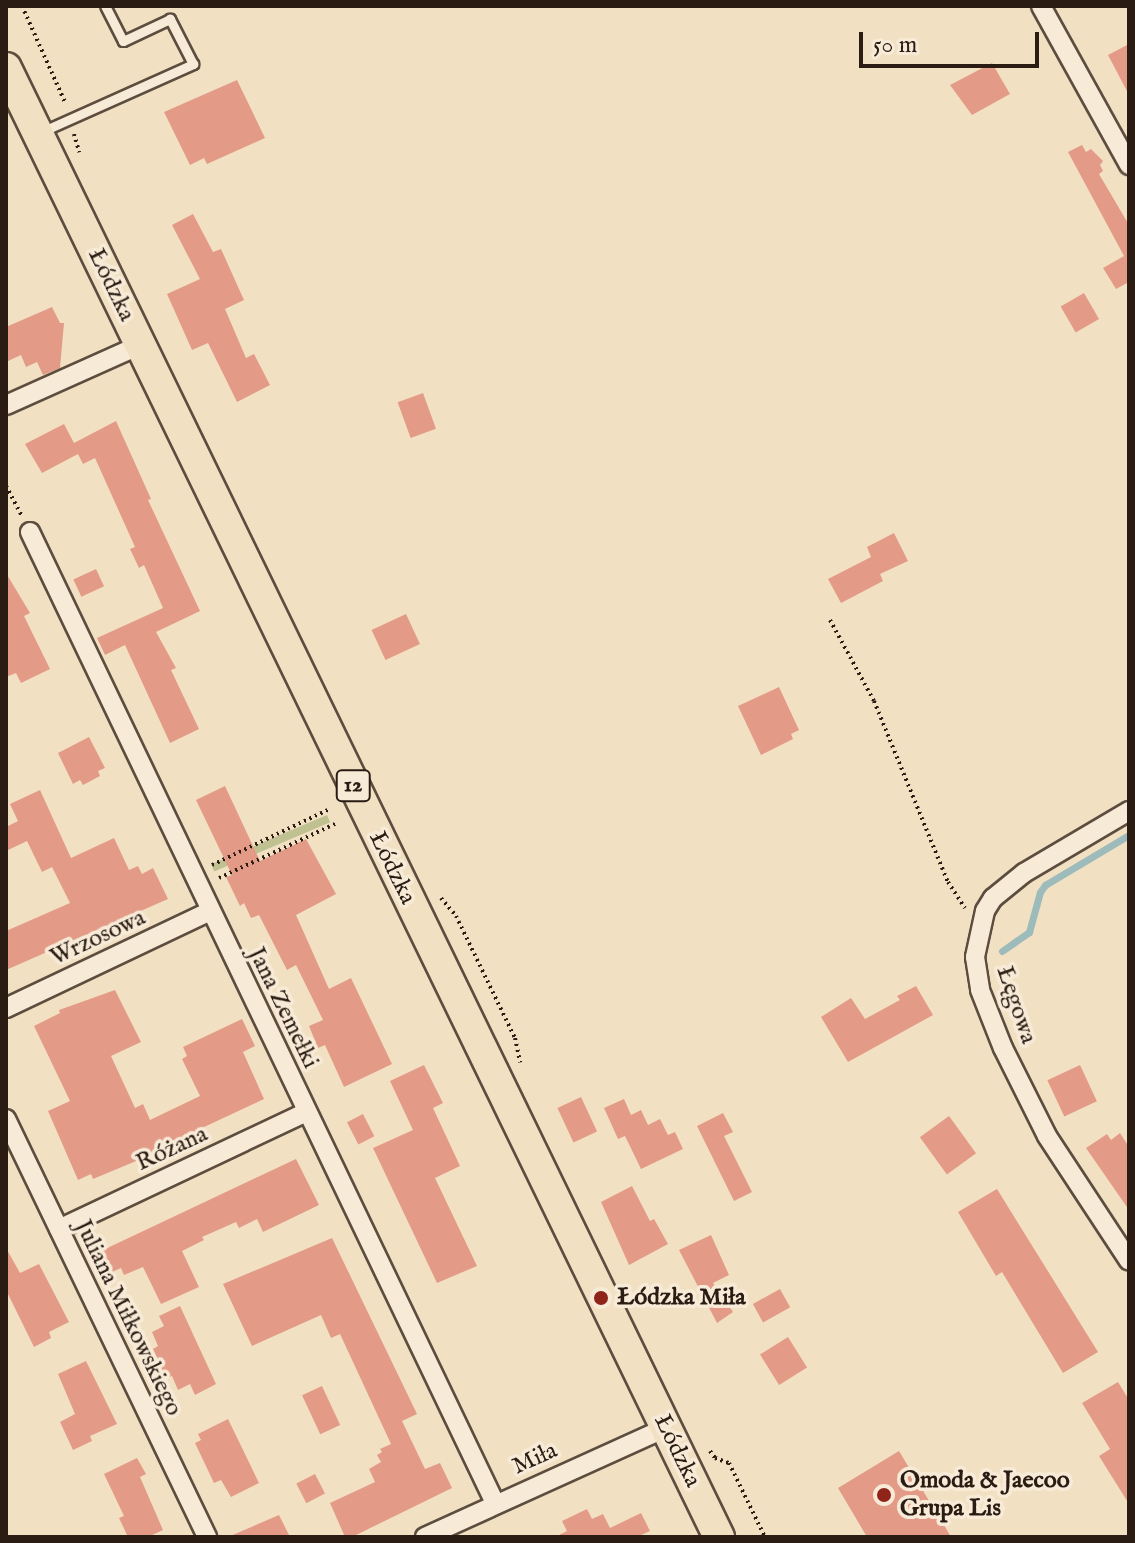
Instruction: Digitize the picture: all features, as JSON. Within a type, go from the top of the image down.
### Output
[{"type":"main road","name":"Łódzka","points":[[6,68],[719,1537]]},
{"type":"street","points":[[1041,6],[1129,165]]},
{"type":"street","points":[[6,405],[140,345]]},
{"type":"street","name":"Jana Zemełki","points":[[30,532],[495,1503]]},
{"type":"street","name":"Łęgowa","points":[[1129,811],[1008,884],[985,911],[975,957],[980,990],[1003,1048],[1047,1136],[1129,1261]]},
{"type":"street","name":"Wrzosowa","points":[[6,1008],[210,911]]},
{"type":"street","name":"Różana","points":[[59,1229],[306,1112]]},
{"type":"street","name":"Juliana Miłkowskiego","points":[[6,1119],[207,1537]]},
{"type":"street","name":"Miła","points":[[425,1537],[665,1428]]},
{"type":"lane","points":[[38,133],[193,64],[170,19],[123,41],[105,6]]},
{"type":"path","points":[[22,6],[58,80],[86,165]]},
{"type":"path","points":[[6,486],[30,532]]},
{"type":"path","points":[[830,620],[874,701],[948,882],[979,931]]},
{"type":"path","points":[[195,881],[330,809]]},
{"type":"path","points":[[195,881],[337,823]]},
{"type":"path","points":[[439,895],[456,916],[515,1038],[521,1064]]},
{"type":"path","points":[[704,1439],[715,1458],[729,1463],[765,1537]]},
{"type":"green space","points":[[327,815],[330,822],[214,872],[211,864]]},
{"type":"building","points":[[1129,44],[1129,95],[1108,55]]},
{"type":"building","points":[[992,63],[1010,94],[972,115],[950,85]]},
{"type":"building","points":[[237,80],[265,138],[207,164],[204,158],[190,165],[164,112]]},
{"type":"building","points":[[1082,145],[1086,152],[1091,149],[1103,161],[1100,165],[1103,171],[1099,174],[1129,225],[1129,282],[1116,289],[1103,268],[1124,256],[1068,152]]},
{"type":"building","points":[[193,214],[213,252],[221,249],[244,300],[225,309],[246,358],[254,354],[270,385],[237,402],[208,343],[192,350],[167,294],[200,279],[172,225]]},
{"type":"building","points":[[1084,293],[1099,319],[1076,332],[1061,306]]},
{"type":"building","points":[[52,307],[60,323],[64,323],[60,368],[43,375],[37,362],[26,367],[21,355],[6,362],[6,327]]},
{"type":"building","points":[[423,393],[436,429],[411,438],[398,402]]},
{"type":"building","points":[[116,421],[151,499],[148,500],[200,611],[156,632],[176,668],[171,670],[199,729],[170,743],[125,645],[105,655],[97,638],[163,608],[144,565],[139,568],[130,549],[135,547],[95,458],[83,464],[78,454],[42,473],[25,444],[64,424],[74,443]]},
{"type":"building","points":[[894,533],[908,561],[880,574],[883,581],[841,603],[828,579],[871,557],[867,547]]},
{"type":"building","points":[[96,569],[104,586],[81,597],[73,580]]},
{"type":"building","points":[[6,573],[30,613],[24,616],[50,669],[21,683],[16,673],[6,677]]},
{"type":"building","points":[[406,614],[420,644],[386,660],[372,630]]},
{"type":"building","points":[[779,687],[799,730],[791,734],[793,739],[761,755],[738,706]]},
{"type":"building","points":[[89,737],[105,768],[98,771],[100,776],[83,785],[80,780],[73,784],[58,753]]},
{"type":"building","points":[[225,786],[260,861],[306,839],[336,894],[296,915],[329,989],[351,978],[392,1064],[344,1087],[325,1045],[318,1048],[309,1026],[323,1020],[296,965],[287,970],[259,915],[251,918],[244,903],[240,906],[226,877],[232,875],[196,800]]},
{"type":"building","points":[[40,790],[71,858],[114,838],[129,870],[138,866],[142,874],[153,868],[168,899],[6,970],[6,931],[70,903],[52,867],[42,872],[27,841],[6,851],[6,827],[18,821],[10,804]]},
{"type":"building","points":[[916,986],[933,1015],[848,1062],[821,1017],[851,998],[865,1019],[900,1000],[897,996]]},
{"type":"building","points":[[115,990],[141,1042],[111,1056],[135,1108],[143,1104],[150,1120],[200,1096],[182,1059],[187,1056],[183,1047],[242,1019],[255,1046],[243,1052],[264,1099],[202,1128],[205,1136],[184,1145],[182,1141],[143,1163],[141,1159],[93,1179],[91,1174],[78,1180],[48,1111],[70,1101],[34,1026],[60,1013],[59,1010]]},
{"type":"building","points":[[424,1065],[443,1103],[433,1108],[460,1166],[435,1178],[477,1266],[437,1283],[373,1148],[413,1130],[390,1081]]},
{"type":"building","points":[[1080,1065],[1097,1101],[1064,1116],[1047,1080]]},
{"type":"building","points":[[581,1097],[597,1131],[573,1142],[557,1108]]},
{"type":"building","points":[[624,1099],[631,1115],[641,1110],[648,1125],[660,1119],[668,1135],[675,1132],[683,1149],[641,1169],[625,1136],[618,1139],[604,1108]]},
{"type":"building","points":[[723,1113],[733,1132],[724,1136],[752,1192],[734,1201],[697,1126]]},
{"type":"building","points":[[363,1114],[374,1136],[358,1144],[347,1122]]},
{"type":"building","points":[[949,1116],[976,1153],[947,1174],[920,1137]]},
{"type":"building","points":[[1120,1133],[1129,1147],[1129,1210],[1086,1148],[1107,1134],[1111,1140]]},
{"type":"building","points":[[296,1159],[319,1205],[263,1232],[257,1219],[239,1228],[236,1222],[202,1237],[204,1240],[182,1251],[199,1287],[161,1304],[143,1267],[124,1275],[121,1268],[112,1272],[101,1251]]},
{"type":"building","points":[[632,1186],[650,1221],[654,1219],[668,1244],[629,1265],[601,1202]]},
{"type":"building","points":[[997,1189],[1098,1352],[1063,1373],[1002,1272],[996,1276],[958,1212]]},
{"type":"building","points":[[711,1235],[729,1275],[713,1283],[733,1312],[717,1323],[679,1250]]},
{"type":"building","points":[[332,1238],[417,1414],[402,1421],[425,1469],[440,1463],[452,1488],[352,1537],[345,1537],[330,1503],[375,1482],[369,1469],[381,1462],[377,1455],[382,1452],[380,1449],[391,1444],[340,1334],[331,1338],[321,1315],[252,1346],[223,1284]]},
{"type":"building","points":[[6,1248],[20,1273],[39,1264],[69,1322],[49,1332],[51,1338],[34,1347],[6,1290]]},
{"type":"building","points":[[780,1289],[790,1307],[763,1322],[753,1304]]},
{"type":"building","points":[[180,1306],[216,1384],[195,1395],[190,1384],[178,1390],[172,1376],[166,1378],[153,1349],[158,1346],[152,1332],[164,1326],[159,1316]]},
{"type":"building","points":[[788,1337],[807,1368],[779,1385],[760,1354]]},
{"type":"building","points":[[86,1361],[117,1424],[90,1436],[92,1441],[73,1450],[60,1422],[75,1414],[58,1374]]},
{"type":"building","points":[[1118,1382],[1129,1400],[1129,1504],[1099,1456],[1110,1449],[1082,1403]]},
{"type":"building","points":[[322,1386],[340,1425],[320,1434],[302,1395]]},
{"type":"building","points":[[228,1419],[259,1483],[231,1497],[221,1480],[214,1483],[195,1443],[201,1440],[198,1434]]},
{"type":"building","points":[[899,1451],[931,1504],[935,1501],[948,1522],[944,1525],[951,1537],[867,1537],[838,1488]]},
{"type":"building","points":[[137,1458],[146,1474],[140,1477],[163,1530],[148,1537],[128,1537],[119,1518],[124,1516],[104,1474]]},
{"type":"building","points":[[315,1474],[325,1494],[306,1503],[296,1484]]},
{"type":"building","points":[[587,1509],[592,1519],[603,1514],[610,1528],[641,1513],[650,1531],[637,1537],[555,1537],[567,1531],[562,1521]]},
{"type":"building","points":[[279,1515],[290,1537],[228,1537]]},
{"type":"waterway","points":[[1002,951],[1029,932],[1040,892],[1045,885],[1129,835]]},
{"type":"place","name":"Łódzka Miła","points":[[601,1298]]},
{"type":"place","name":"Omoda & Jaecoo Grupa Lis","points":[[884,1495]]}]
